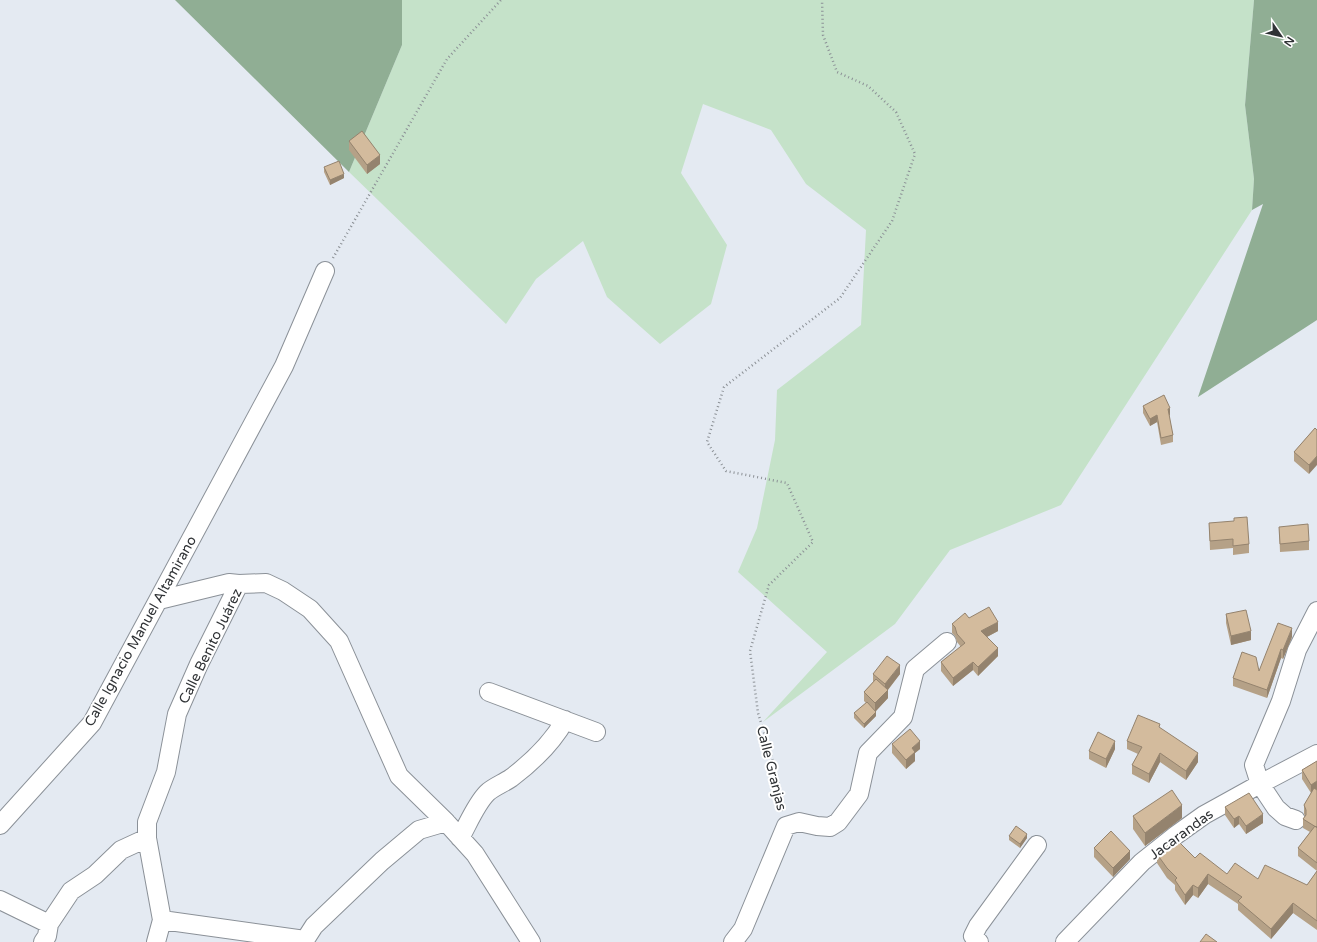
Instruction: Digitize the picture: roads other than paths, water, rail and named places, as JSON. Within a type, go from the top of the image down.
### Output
[{"type":"street","name":"Calle Ignacio Manuel Altamirano","points":[[0,825],[92,723],[284,366],[325,271]]},
{"type":"street","points":[[159,600],[229,583],[239,584]]},
{"type":"street","name":"Calle Benito Juárez","points":[[156,942],[162,920],[147,838],[147,822],[166,772],[177,714],[198,664],[239,584],[266,583],[283,591],[310,610],[339,641],[399,776],[446,822],[475,854],[531,942]]},
{"type":"street","points":[[1296,820],[1286,816],[1276,808],[1260,784],[1254,765],[1281,701],[1297,650],[1317,611]]},
{"type":"street","name":"Calle Granjas","points":[[733,942],[743,929],[786,826],[800,822],[830,827],[838,822],[859,794],[868,754],[903,717],[915,669],[947,642]]},
{"type":"street","points":[[489,692],[596,732]]},
{"type":"street","points":[[460,838],[488,792],[510,779],[529,764],[559,732],[565,720]]},
{"type":"street","name":"Jacarandas","points":[[1065,942],[1142,862],[1204,815],[1317,754]]},
{"type":"street","points":[[162,920],[305,941],[314,926],[382,861],[419,830],[446,822]]},
{"type":"street","points":[[43,942],[47,936],[48,924],[71,891],[95,875],[122,850],[147,838]]},
{"type":"street","points":[[976,939],[978,926],[1037,845]]},
{"type":"street","points":[[0,900],[48,924]]}]
